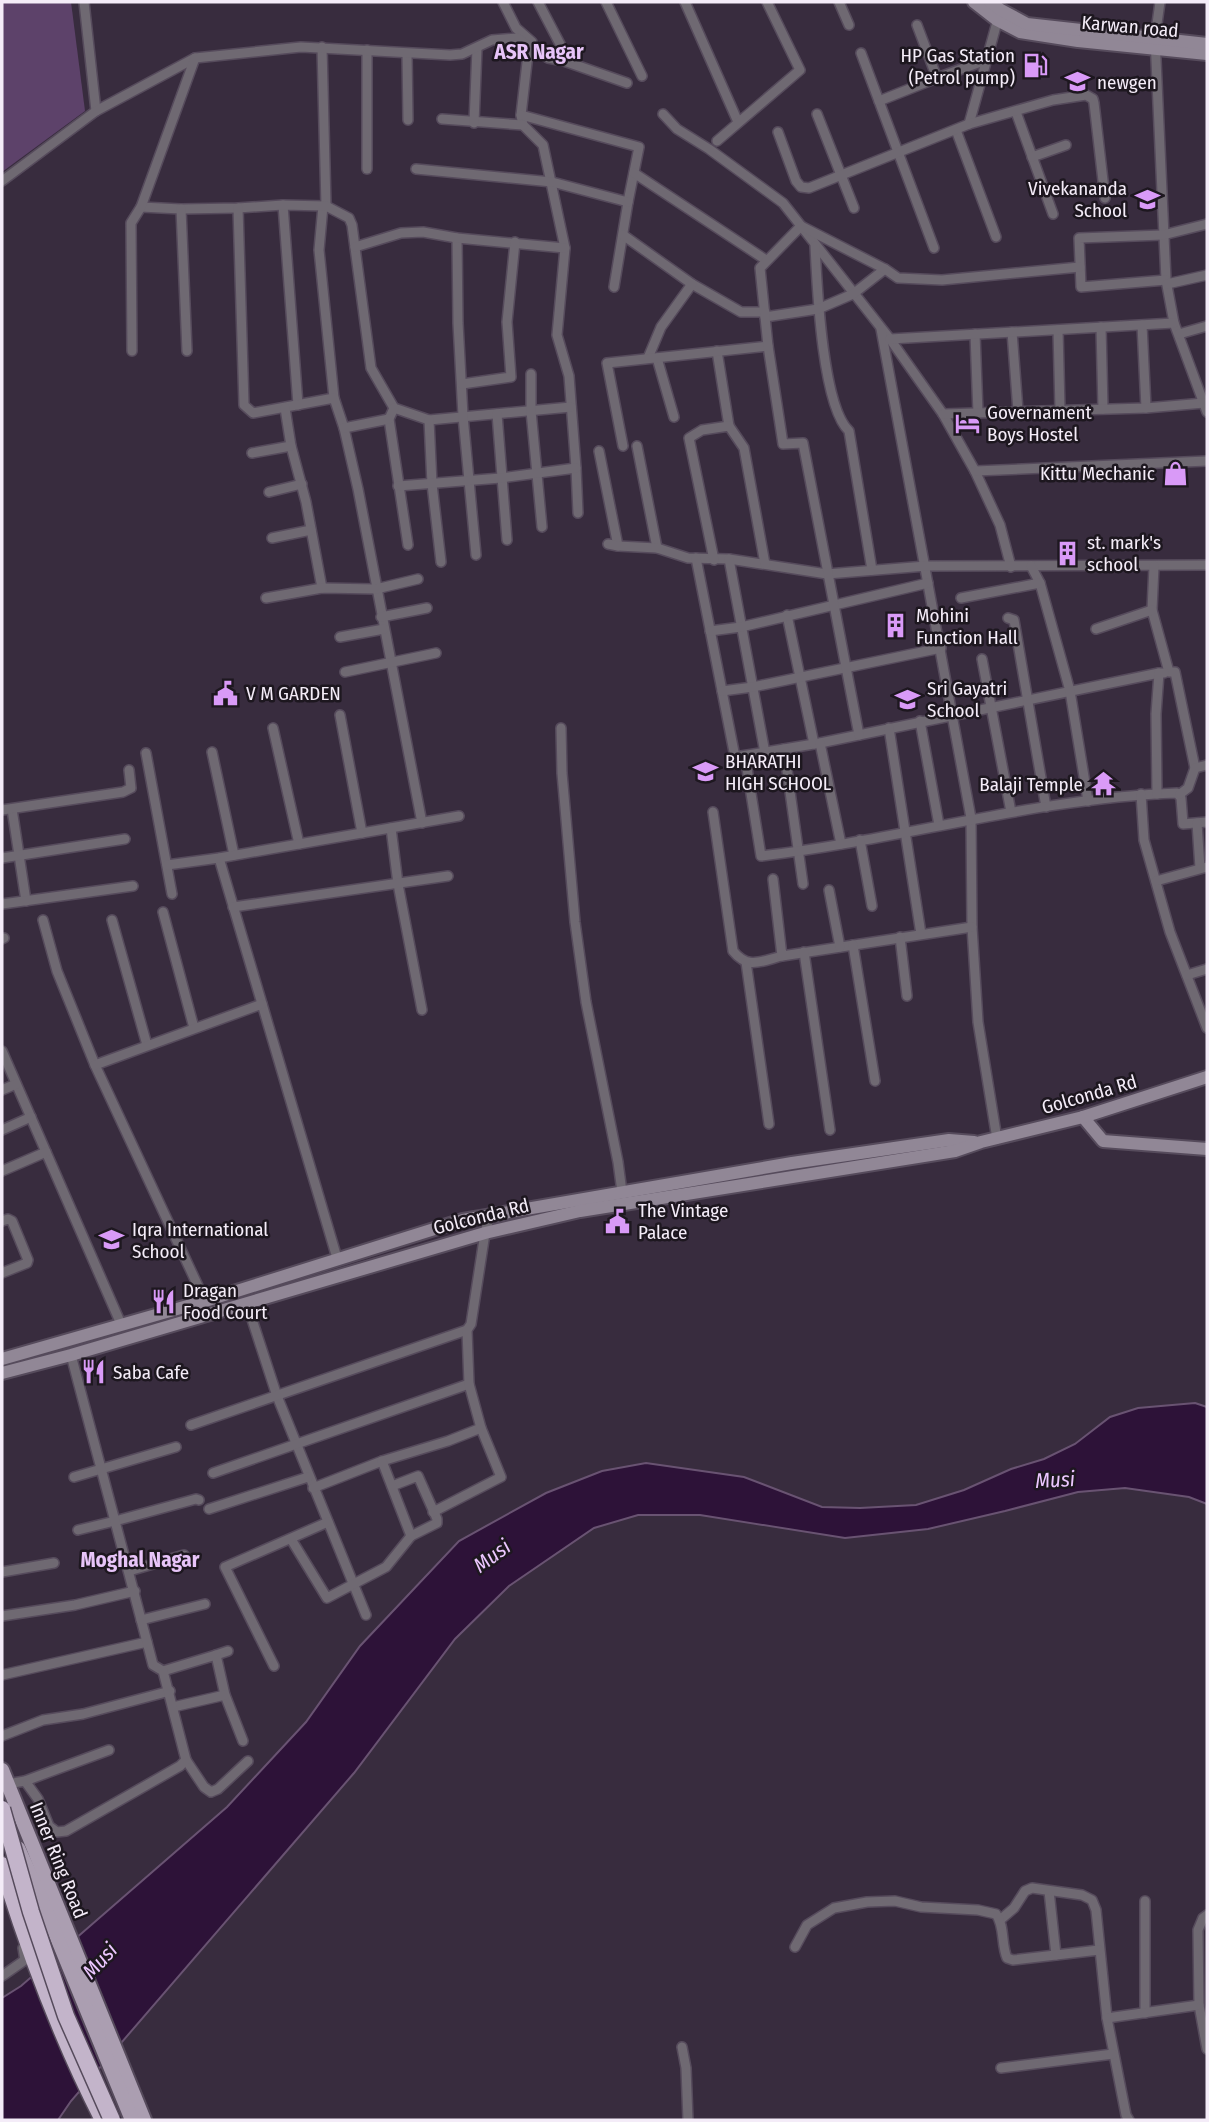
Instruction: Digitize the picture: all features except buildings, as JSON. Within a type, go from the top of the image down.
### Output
[{"type":"highway","points":[[2,1809],[31,1912],[66,2016],[112,2120]]},
{"type":"highway","points":[[2,1865],[37,1970],[79,2073],[103,2120]]},
{"type":"main road","name":"Karwan road","points":[[974,2],[999,15],[1020,32],[1078,41],[1207,44]]},
{"type":"main road","name":"Karwan road","points":[[990,2],[999,15]]},
{"type":"main road","name":"Karwan road","points":[[1156,43],[1207,54]]},
{"type":"main road","name":"Golconda Rd","points":[[2,1373],[485,1233],[580,1211],[955,1151],[1083,1117],[1203,1079]]},
{"type":"main road","points":[[1203,1079],[1207,1092]]},
{"type":"main road","points":[[1083,1117],[1103,1141],[1207,1149]]},
{"type":"main road","name":"Golconda Rd","points":[[2,1359],[205,1301],[463,1220],[792,1163],[948,1140],[981,1142]]},
{"type":"main road","name":"Inner Ring Road","points":[[4,1777],[32,1843],[132,2110]]},
{"type":"main road","name":"Inner Ring Road","points":[[2,1816],[40,1896],[132,2110],[144,2120]]},
{"type":"street","points":[[84,2],[96,111]]},
{"type":"street","points":[[503,2],[516,28],[548,58],[627,83]]},
{"type":"street","points":[[538,2],[560,44]]},
{"type":"street","points":[[606,2],[642,76]]},
{"type":"street","points":[[685,2],[738,122]]},
{"type":"street","points":[[717,141],[800,70],[767,2]]},
{"type":"street","points":[[839,2],[849,25]]},
{"type":"street","points":[[943,414],[1206,408],[1174,323],[1166,282],[1156,43],[1160,2]]},
{"type":"street","points":[[969,124],[999,15]]},
{"type":"street","points":[[917,25],[937,78]]},
{"type":"street","points":[[2,181],[96,111],[195,58],[301,47],[407,54],[462,54],[516,28]]},
{"type":"street","points":[[492,40],[517,38],[533,45]]},
{"type":"street","points":[[533,45],[522,120],[543,145],[565,248],[558,335],[569,376],[578,513]]},
{"type":"street","points":[[321,47],[325,206],[319,250],[334,398],[358,489],[422,823]]},
{"type":"street","points":[[474,123],[477,48]]},
{"type":"street","points":[[367,50],[367,169]]},
{"type":"street","points":[[861,53],[934,248]]},
{"type":"street","points":[[407,54],[408,120]]},
{"type":"street","points":[[132,351],[131,223],[141,207],[195,58]]},
{"type":"street","points":[[879,101],[986,61]]},
{"type":"street","points":[[778,132],[796,181],[801,187],[809,188],[969,124],[1068,96],[1086,95],[1093,99],[1105,198]]},
{"type":"street","points":[[1016,112],[1053,214]]},
{"type":"street","points":[[663,114],[677,129],[783,203],[890,339],[943,414],[975,471],[1000,525],[1011,567]]},
{"type":"street","points":[[817,114],[854,208]]},
{"type":"street","points":[[442,119],[474,123],[522,120],[639,147],[614,287]]},
{"type":"street","points":[[956,130],[996,237]]},
{"type":"street","points":[[1032,158],[1066,145]]},
{"type":"street","points":[[416,169],[552,182],[628,202]]},
{"type":"street","points":[[634,173],[766,260]]},
{"type":"street","points":[[283,205],[298,405]]},
{"type":"street","points":[[141,207],[181,209],[325,206],[349,218],[352,225],[371,368],[394,408],[429,419],[571,407]]},
{"type":"street","points":[[238,208],[244,405],[253,413],[334,398]]},
{"type":"street","points":[[181,209],[187,351]]},
{"type":"street","points":[[1207,224],[1163,235],[1079,238],[1081,286],[1166,282],[1207,275]]},
{"type":"street","points":[[801,226],[898,278],[942,280],[1080,268]]},
{"type":"street","points":[[801,226],[760,268],[768,346],[783,444],[803,443],[859,735]]},
{"type":"street","points":[[355,247],[401,233],[423,232],[565,248]]},
{"type":"street","points":[[623,235],[692,284],[741,312],[765,315],[818,309],[853,294],[885,269]]},
{"type":"street","points":[[457,237],[463,416],[476,555]]},
{"type":"street","points":[[462,384],[511,377],[507,322],[516,242]]},
{"type":"street","points":[[815,245],[818,309],[832,397],[844,426],[849,431],[872,570]]},
{"type":"street","points":[[674,417],[652,358],[661,327],[692,284]]},
{"type":"street","points":[[890,339],[1174,323]]},
{"type":"street","points":[[1142,325],[1146,408]]},
{"type":"street","points":[[1179,334],[1207,326]]},
{"type":"street","points":[[1101,327],[1103,409]]},
{"type":"street","points":[[881,329],[971,818],[972,927],[978,1021],[997,1139]]},
{"type":"street","points":[[1058,330],[1060,410]]},
{"type":"street","points":[[1012,332],[1018,411]]},
{"type":"street","points":[[975,334],[978,413]]},
{"type":"street","points":[[623,446],[607,363],[768,346]]},
{"type":"street","points":[[717,351],[729,426],[744,448],[765,564]]},
{"type":"street","points":[[531,374],[531,411],[542,527]]},
{"type":"street","points":[[285,408],[322,588]]},
{"type":"street","points":[[394,408],[388,419],[408,545]]},
{"type":"street","points":[[497,414],[506,540]]},
{"type":"street","points":[[344,428],[388,419]]},
{"type":"street","points":[[429,419],[432,484],[441,562]]},
{"type":"street","points":[[714,560],[689,438],[702,430],[729,426]]},
{"type":"street","points":[[252,453],[291,446]]},
{"type":"street","points":[[638,446],[657,548]]},
{"type":"street","points":[[599,451],[613,545],[657,548],[688,558],[729,559],[827,574],[926,566],[1207,565]]},
{"type":"street","points":[[975,471],[1207,461]]},
{"type":"street","points":[[398,486],[501,478],[576,468]]},
{"type":"street","points":[[269,492],[302,484]]},
{"type":"street","points":[[272,538],[311,530]]},
{"type":"street","points":[[695,558],[735,757],[1175,672],[1195,768],[1188,788],[1180,794],[1141,794],[1011,812],[799,852],[761,856],[746,756]]},
{"type":"street","points":[[729,559],[765,753]]},
{"type":"street","points":[[1031,566],[1040,583],[1070,691],[1088,801]]},
{"type":"street","points":[[1154,566],[1152,610],[1164,673],[1156,715],[1157,794]]},
{"type":"street","points":[[266,598],[322,588],[376,589],[418,579]]},
{"type":"street","points":[[710,631],[741,627],[928,583]]},
{"type":"street","points":[[961,598],[1040,583]]},
{"type":"street","points":[[381,617],[427,608]]},
{"type":"street","points":[[1096,629],[1152,610]]},
{"type":"street","points":[[787,615],[799,677],[841,844]]},
{"type":"street","points":[[1008,618],[1014,620],[1046,807]]},
{"type":"street","points":[[340,637],[384,629]]},
{"type":"street","points":[[722,691],[941,648]]},
{"type":"street","points":[[345,672],[436,653]]},
{"type":"street","points":[[982,659],[1011,812]]},
{"type":"street","points":[[340,715],[362,833]]},
{"type":"street","points":[[920,721],[939,825]]},
{"type":"street","points":[[273,728],[299,844]]},
{"type":"street","points":[[561,728],[562,773],[577,936],[586,1002],[622,1192]]},
{"type":"street","points":[[889,728],[921,933]]},
{"type":"street","points":[[784,748],[803,884]]},
{"type":"street","points":[[212,752],[234,855]]},
{"type":"street","points":[[146,753],[172,894]]},
{"type":"street","points":[[1195,768],[1207,765]]},
{"type":"street","points":[[26,901],[7,810],[123,792],[131,788],[130,771]]},
{"type":"street","points":[[1141,794],[1144,840],[1170,932],[1207,1028]]},
{"type":"street","points":[[1156,881],[1204,868],[1202,823],[1183,824],[1180,794]]},
{"type":"street","points":[[713,812],[733,951],[740,960],[756,962],[921,933],[972,927]]},
{"type":"street","points":[[167,865],[459,816]]},
{"type":"street","points":[[391,828],[398,884],[422,1010]]},
{"type":"street","points":[[2,858],[125,839]]},
{"type":"street","points":[[860,840],[872,906]]},
{"type":"street","points":[[219,858],[337,1258]]},
{"type":"street","points":[[233,907],[448,876]]},
{"type":"street","points":[[773,879],[782,956]]},
{"type":"street","points":[[2,904],[133,887]]},
{"type":"street","points":[[828,890],[840,947]]},
{"type":"street","points":[[163,912],[194,1028]]},
{"type":"street","points":[[43,920],[57,971],[95,1065],[205,1301]]},
{"type":"street","points":[[111,920],[147,1045]]},
{"type":"street","points":[[900,937],[907,996]]},
{"type":"street","points":[[853,945],[875,1081]]},
{"type":"street","points":[[804,953],[830,1130]]},
{"type":"street","points":[[746,962],[769,1124]]},
{"type":"street","points":[[1187,975],[1207,969]]},
{"type":"street","points":[[95,1065],[262,1004]]},
{"type":"street","points":[[2,1051],[121,1324]]},
{"type":"street","points":[[2,1090],[16,1084]]},
{"type":"street","points":[[2,1130],[31,1117]]},
{"type":"street","points":[[2,1171],[46,1153]]},
{"type":"street","points":[[433,1512],[501,1478],[481,1428],[469,1384],[467,1330],[471,1324],[485,1233],[491,1215]]},
{"type":"street","points":[[2,1221],[12,1221],[28,1260],[27,1263],[2,1273]]},
{"type":"street","points":[[247,1304],[277,1396],[366,1615]]},
{"type":"street","points":[[191,1425],[467,1330]]},
{"type":"street","points":[[71,1355],[153,1665],[163,1671],[170,1691],[186,1760],[204,1787],[211,1792],[218,1789],[248,1760]]},
{"type":"street","points":[[212,1473],[469,1384]]},
{"type":"street","points":[[313,1488],[382,1461],[481,1428]]},
{"type":"street","points":[[74,1477],[176,1447]]},
{"type":"street","points":[[382,1461],[411,1536]]},
{"type":"street","points":[[291,1539],[327,1598],[386,1567],[411,1536],[437,1522],[418,1476],[392,1486]]},
{"type":"street","points":[[209,1509],[309,1477]]},
{"type":"street","points":[[78,1530],[200,1500]]},
{"type":"street","points":[[274,1666],[225,1567],[328,1522]]},
{"type":"street","points":[[129,1571],[184,1555]]},
{"type":"street","points":[[2,1572],[54,1563]]},
{"type":"street","points":[[2,1616],[75,1605],[135,1591]]},
{"type":"street","points":[[141,1620],[205,1604]]},
{"type":"street","points":[[2,1675],[147,1642]]},
{"type":"street","points":[[163,1671],[228,1651]]},
{"type":"street","points":[[216,1655],[226,1695],[243,1741]]},
{"type":"street","points":[[2,1736],[43,1720],[83,1714],[170,1691]]},
{"type":"street","points":[[173,1707],[226,1695]]},
{"type":"street","points":[[4,1777],[26,1782],[108,1750]]},
{"type":"street","points":[[26,1782],[38,1798],[49,1826],[57,1832],[66,1830],[180,1766],[186,1760]]},
{"type":"street","points":[[2,1876],[25,1960],[2,1976]]},
{"type":"street","points":[[1000,1920],[1014,1908],[1025,1891],[1032,1888],[1082,1895],[1092,1900],[1096,1910],[1113,2054],[1129,2120]]},
{"type":"street","points":[[1049,1891],[1056,1955]]},
{"type":"street","points":[[795,1947],[807,1924],[834,1909],[867,1902],[895,1901],[921,1907],[978,1910],[996,1914],[1000,1920],[1007,1958],[1100,1950]]},
{"type":"street","points":[[1144,1901],[1144,2012]]},
{"type":"street","points":[[1207,1915],[1198,1930],[1203,1975],[1199,2005],[1207,2049]]},
{"type":"street","points":[[1107,2018],[1199,2005]]},
{"type":"street","points":[[682,2048],[686,2068],[688,2120]]},
{"type":"street","points":[[1001,2068],[1113,2054]]},
{"type":"shaded area","points":[[2,2],[71,2],[85,111],[2,172]]},
{"type":"water","name":"Musi","points":[[1195,1403],[1207,1407],[1207,1504],[1189,1497],[1125,1488],[1078,1492],[928,1529],[845,1538],[700,1515],[638,1515],[594,1528],[509,1586],[455,1639],[354,1773],[71,2101],[58,2120],[2,2120],[2,1998],[21,1986],[227,1807],[306,1722],[360,1646],[459,1541],[546,1493],[602,1471],[646,1463],[744,1477],[822,1507],[916,1505],[964,1490],[1011,1469],[1044,1459],[1075,1444],[1110,1417],[1138,1408]]},
{"type":"place","name":"HP Gas Station (Petrol pump)","points":[[1035,66]]},
{"type":"place","name":"newgen","points":[[1077,82]]},
{"type":"place","name":"Vivekananda School","points":[[1147,199]]},
{"type":"place","name":"Governament Boys Hostel","points":[[967,423]]},
{"type":"place","name":"Kittu Mechanic","points":[[1175,473]]},
{"type":"place","name":"st. mark's school","points":[[1067,553]]},
{"type":"place","name":"Mohini Function Hall","points":[[896,626]]},
{"type":"place","name":"V M GARDEN","points":[[226,693]]},
{"type":"place","name":"Sri Gayatri School","points":[[907,699]]},
{"type":"place","name":"BHARATHI HIGH SCHOOL","points":[[705,772]]},
{"type":"place","name":"Balaji Temple","points":[[1103,784]]},
{"type":"place","name":"The Vintage Palace","points":[[618,1221]]},
{"type":"place","name":"Iqra International School","points":[[112,1240]]},
{"type":"place","name":"Dragan Food Court","points":[[163,1301]]},
{"type":"place","name":"Saba Cafe","points":[[93,1372]]},
{"type":"district","name":"ASR Nagar","points":[[539,52]]},
{"type":"district","name":"Moghal Nagar","points":[[140,1560]]}]
